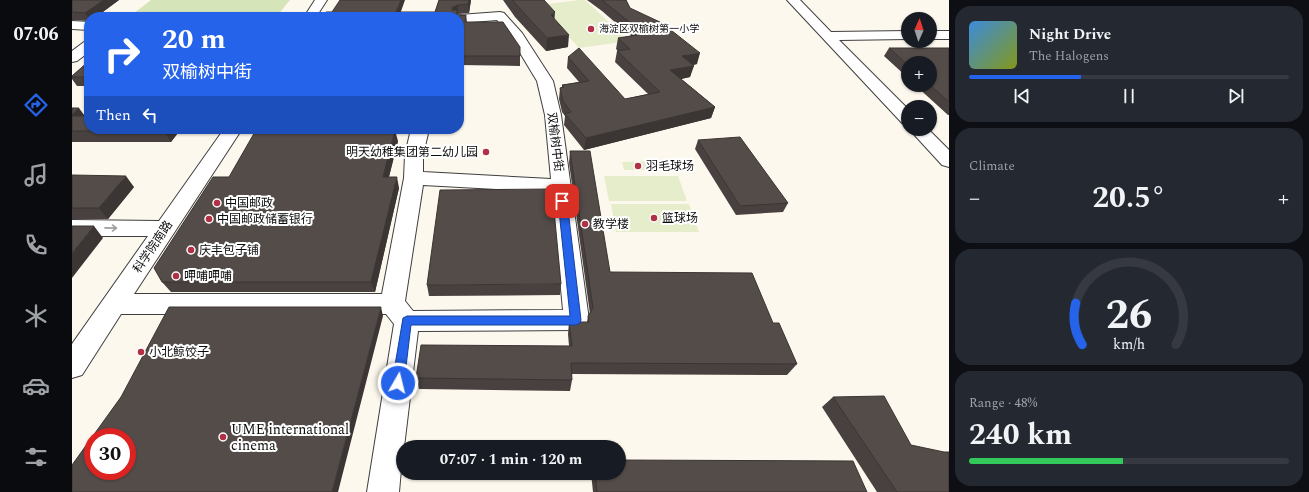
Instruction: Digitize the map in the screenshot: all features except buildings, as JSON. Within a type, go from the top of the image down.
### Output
[{"type":"street","points":[[313,12],[321,0]]},
{"type":"street","points":[[793,0],[901,112]]},
{"type":"street","name":"双榆树中街","points":[[399,312],[576,320],[553,115],[545,82],[517,36],[500,16],[489,6]]},
{"type":"street","points":[[464,19],[500,16]]},
{"type":"street","points":[[72,25],[84,26]]},
{"type":"street","points":[[828,36],[901,35]]},
{"type":"street","points":[[937,35],[949,35]]},
{"type":"street","points":[[72,58],[84,49]]},
{"type":"street","name":"科学院南路","points":[[72,366],[230,134]]},
{"type":"street","points":[[383,492],[399,312],[414,178],[414,155],[419,134]]},
{"type":"street","points":[[928,136],[942,146],[949,161]]},
{"type":"street","points":[[414,178],[561,186]]},
{"type":"street","points":[[72,228],[165,229]]},
{"type":"street","points":[[114,304],[399,312]]},
{"type":"green space","points":[[151,0],[290,0],[280,12],[135,12]]},
{"type":"green space","points":[[585,0],[629,41],[579,48],[540,5]]},
{"type":"green space","name":"羽毛球场","points":[[653,161],[655,170],[624,170],[622,162]]},
{"type":"green space","name":"篮球场","points":[[604,176],[678,176],[687,201],[609,201]]},
{"type":"green space","name":"篮球场","points":[[611,204],[689,204],[699,232],[616,232]]},
{"type":"place","name":"海淀区双榆树第一小学","points":[[591,29]]},
{"type":"place","name":"明天幼稚集团第二幼儿园","points":[[486,152]]},
{"type":"place","name":"羽毛球场","points":[[638,166]]},
{"type":"place","name":"中国邮政","points":[[217,203]]},
{"type":"place","name":"篮球场","points":[[654,218]]},
{"type":"place","name":"中国邮政储蓄银行","points":[[209,219]]},
{"type":"place","name":"教学楼","points":[[585,224]]},
{"type":"place","name":"庆丰包子铺","points":[[191,250]]},
{"type":"place","name":"呷哺呷哺","points":[[176,276]]},
{"type":"place","name":"小北鲸饺子","points":[[141,352]]},
{"type":"place","name":"UME international cinema","points":[[223,437]]},
{"type":"route","points":[[398,383],[407,321],[576,320],[562,201]]}]
